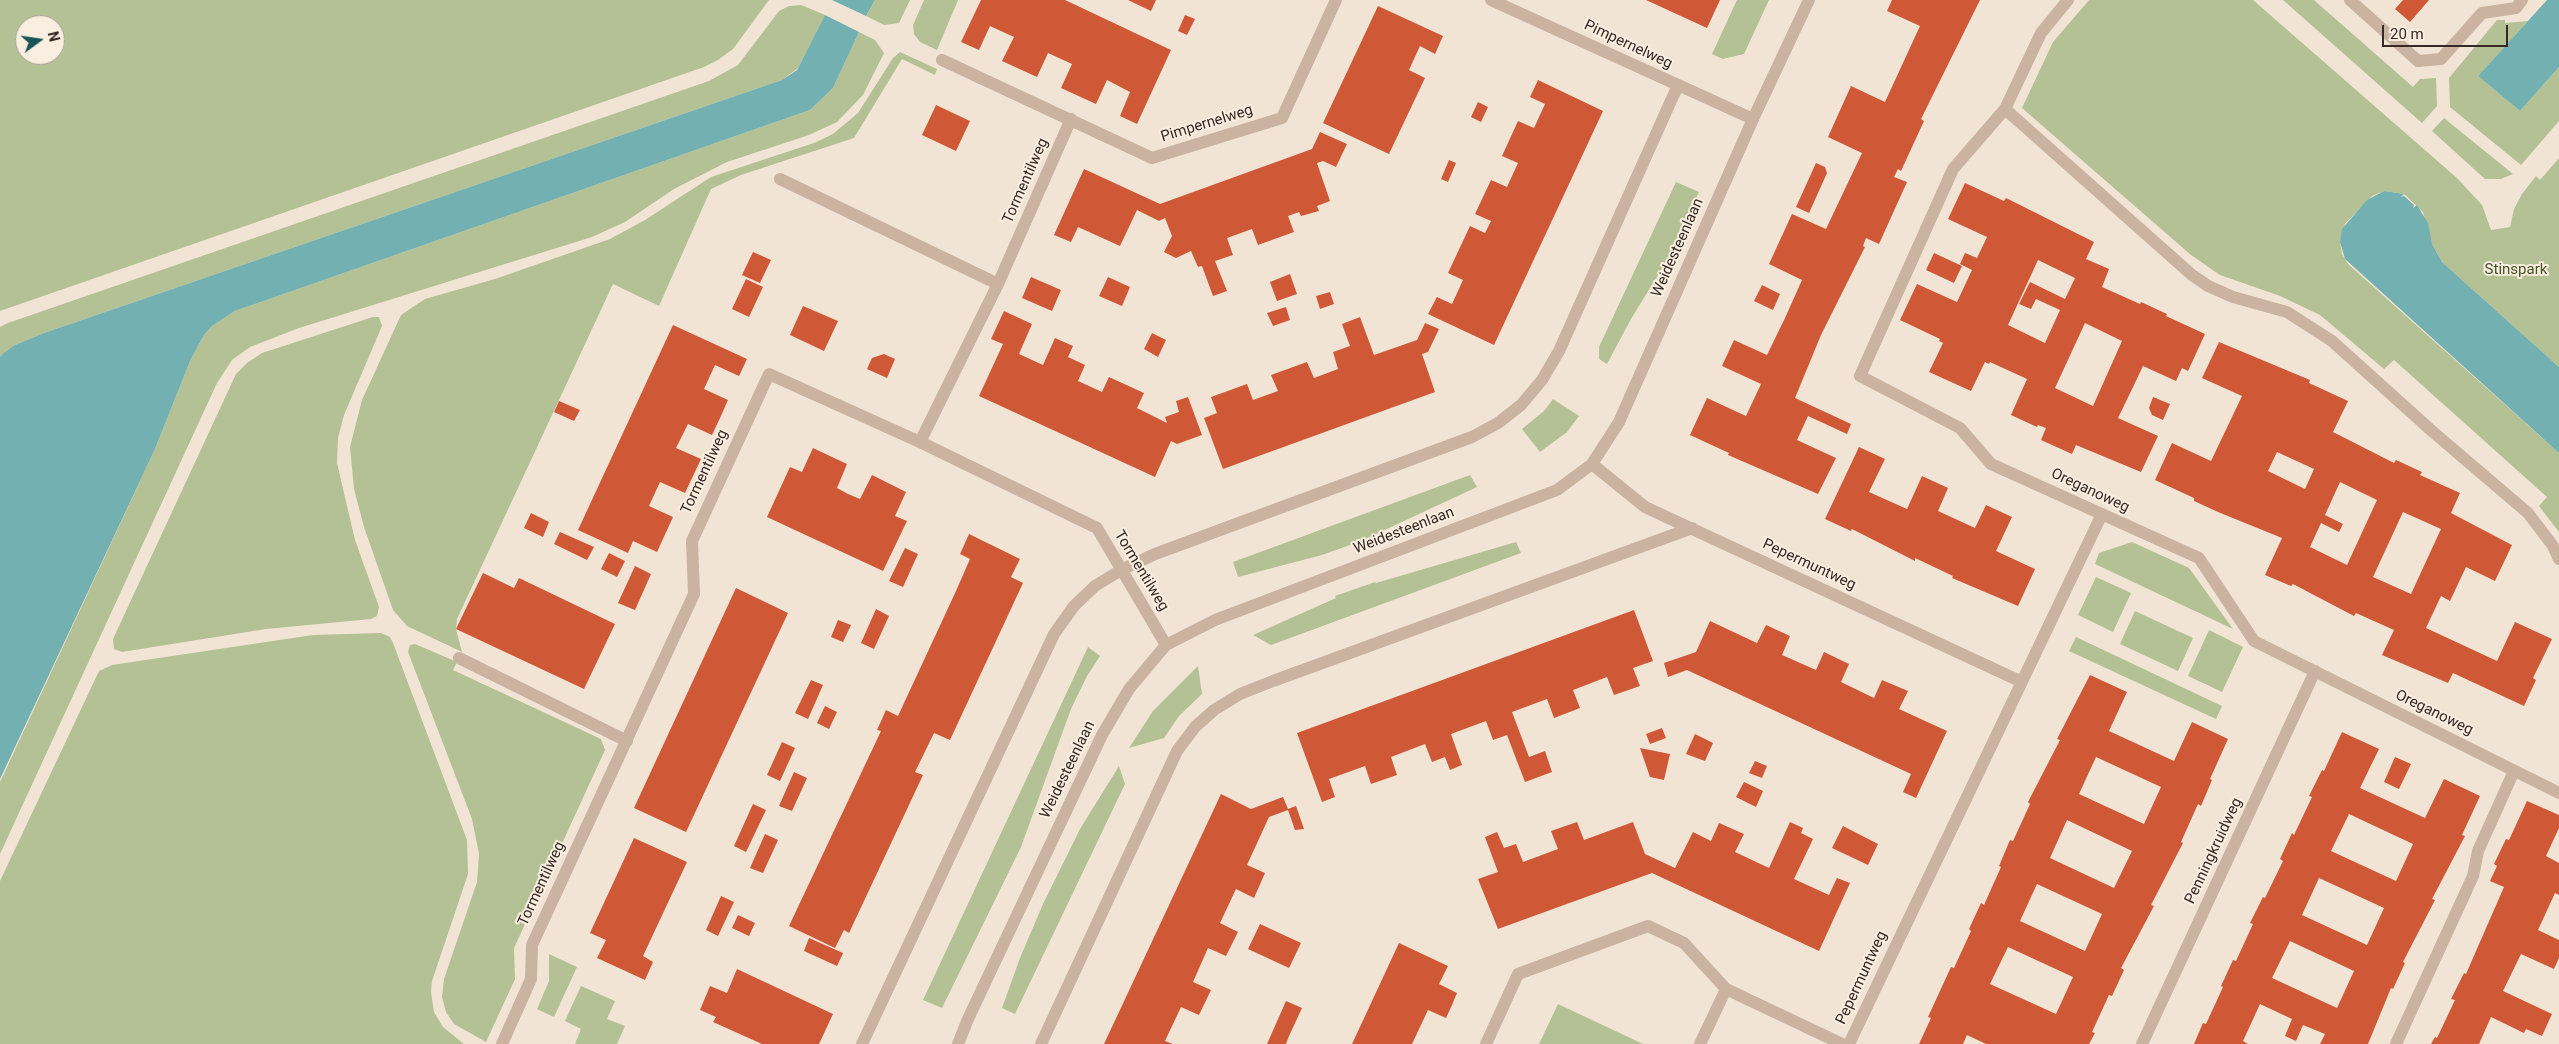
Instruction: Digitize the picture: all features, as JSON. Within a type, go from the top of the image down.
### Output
[{"type":"street","name":"Pimpernelweg","points":[[942,60],[1152,158],[1282,118],[1336,0]]},
{"type":"street","name":"Pimpernelweg","points":[[1491,0],[1753,119]]},
{"type":"street","name":"Weidesteenlaan","points":[[958,1044],[1102,735],[1129,689],[1166,645],[1215,620],[1557,490],[1592,464],[1619,422],[1753,119],[1809,0]]},
{"type":"street","name":"Oreganoweg","points":[[2068,0],[2041,32],[2004,109],[1954,169],[1860,376],[1960,428],[1991,464],[2199,558],[2254,641],[2559,793]]},
{"type":"street","points":[[2350,0],[2418,61],[2441,59],[2482,13],[2516,8],[2522,0]]},
{"type":"street","points":[[862,1044],[1054,634],[1074,606],[1095,586],[1121,570],[1155,554],[1472,437],[1498,423],[1522,405],[1542,380],[1559,351],[1678,85]]},
{"type":"street","points":[[2004,109],[2192,275],[2208,286],[2233,297],[2288,312],[2332,341],[2433,432],[2528,513],[2559,559]]},
{"type":"street","name":"Tormentilweg","points":[[920,442],[998,284],[1071,119]]},
{"type":"street","points":[[780,179],[998,284]]},
{"type":"street","name":"Tormentilweg","points":[[502,1044],[531,979],[532,945],[694,594],[692,541],[769,374],[920,442],[1097,528],[1166,645]]},
{"type":"street","name":"Pepermuntweg","points":[[1592,464],[1645,507],[2022,682]]},
{"type":"street","name":"Pepermuntweg","points":[[1849,1044],[2102,514]]},
{"type":"street","points":[[1040,1044],[1177,751],[1195,728],[1214,710],[1240,694],[1273,681],[1692,528]]},
{"type":"street","points":[[459,658],[627,741]]},
{"type":"street","name":"Penningkruidweg","points":[[2142,1044],[2315,671]]},
{"type":"street","points":[[2396,1044],[2473,876],[2478,851],[2514,771]]},
{"type":"street","name":"Pepermuntweg","points":[[1486,1044],[1518,974],[1648,926],[1684,943],[1726,989],[1842,1044]]},
{"type":"street","points":[[1700,1044],[1726,989]]},
{"type":"green space","points":[[0,0],[769,0],[733,49],[704,67],[0,311]]},
{"type":"green space","points":[[875,0],[910,0],[899,23],[884,25],[866,16]]},
{"type":"green space","points":[[924,0],[958,0],[937,50],[920,42],[914,34],[913,25]]},
{"type":"green space","points":[[1737,0],[1769,0],[1744,54],[1723,59],[1712,54]]},
{"type":"green space","name":"Stinspark","points":[[2089,0],[2253,0],[2457,178],[2482,205],[2491,230],[2510,227],[2514,209],[2522,194],[2536,176],[2540,180],[2559,158],[2559,367],[2442,262],[2432,244],[2423,212],[2404,194],[2384,191],[2372,196],[2345,224],[2340,242],[2342,254],[2348,264],[2559,453],[2559,532],[2539,506],[2547,497],[2394,360],[2384,369],[2320,315],[2280,296],[2220,275],[2191,255],[2022,108],[2053,42]]},
{"type":"green space","points":[[2283,0],[2314,0],[2413,87],[2420,79],[2436,78],[2437,106],[2422,123]]},
{"type":"green space","points":[[801,5],[825,15],[798,68],[782,80],[44,333],[15,345],[0,357],[0,327],[8,323],[709,81],[738,65],[779,11],[789,6]]},
{"type":"green space","points":[[2497,20],[2505,20],[2505,23],[2528,21],[2478,76],[2520,111],[2559,67],[2559,121],[2521,165],[2450,107],[2449,78]]},
{"type":"green space","points":[[859,32],[875,40],[884,53],[863,95],[837,122],[809,135],[727,162],[674,189],[625,222],[592,237],[299,328],[250,347],[232,360],[217,383],[0,854],[0,782],[155,449],[190,361],[204,335],[212,326],[235,311],[810,110],[833,88]]},
{"type":"green space","points":[[900,52],[937,69],[935,75],[902,59],[854,138],[741,175],[711,189],[659,306],[613,284],[457,619],[456,629],[462,652],[407,626],[393,610],[364,527],[354,489],[350,447],[362,400],[401,315],[425,299],[495,279],[610,239],[645,220],[711,177],[814,143],[833,134],[858,113],[893,58]]},
{"type":"green space","points":[[2444,118],[2513,174],[2501,179],[2485,179],[2432,131]]},
{"type":"green space","points":[[1676,182],[1699,192],[1666,262],[1631,319],[1607,364],[1599,359],[1599,347]]},
{"type":"green space","points":[[373,317],[379,317],[382,326],[344,415],[338,438],[337,463],[355,540],[379,607],[377,616],[371,619],[266,629],[122,652],[114,649],[113,639],[236,374],[247,363],[262,353]]},
{"type":"green space","points":[[1553,399],[1579,416],[1567,432],[1540,452],[1522,429],[1544,411]]},
{"type":"green space","points":[[1470,475],[1477,487],[1361,541],[1322,555],[1238,577],[1233,562]]},
{"type":"green space","points":[[1516,542],[1521,553],[1271,645],[1253,635],[1336,598],[1335,596],[1375,582]]},
{"type":"green space","points":[[2132,542],[2189,568],[2233,629],[2095,564],[2099,553]]},
{"type":"green space","points":[[2096,577],[2131,593],[2113,632],[2078,615]]},
{"type":"green space","points":[[2135,611],[2193,638],[2178,671],[2120,644]]},
{"type":"green space","points":[[2209,630],[2243,647],[2222,692],[2188,676]]},
{"type":"green space","points":[[381,633],[390,637],[393,643],[467,840],[468,874],[432,981],[431,992],[434,1012],[443,1027],[464,1044],[0,1044],[0,881],[99,671],[112,665],[313,635]]},
{"type":"green space","points":[[2076,637],[2222,706],[2216,719],[2069,651]]},
{"type":"green space","points":[[415,644],[457,662],[453,670],[601,739],[605,750],[514,948],[515,979],[486,1042],[454,1024],[446,1012],[442,997],[444,979],[477,882],[479,854],[472,819],[408,652],[410,645]]},
{"type":"green space","points":[[1088,647],[1100,656],[1087,676],[1071,709],[1021,847],[942,1008],[923,1000]]},
{"type":"green space","points":[[1198,666],[1202,694],[1179,716],[1164,738],[1129,748],[1153,711]]},
{"type":"green space","points":[[1119,766],[1125,784],[1015,1014],[1002,1008],[1020,958],[1043,904],[1080,829]]},
{"type":"green space","points":[[549,954],[577,967],[554,1017],[537,1009],[549,981]]},
{"type":"green space","points":[[581,986],[615,1001],[607,1019],[625,1026],[617,1044],[575,1044],[581,1029],[565,1021]]},
{"type":"green space","points":[[1558,1004],[1643,1044],[1539,1044]]},
{"type":"water","points":[[832,0],[875,0],[866,16]]},
{"type":"water","points":[[2547,0],[2559,0],[2559,67],[2520,111],[2478,76]]},
{"type":"water","points":[[825,15],[859,32],[833,88],[810,110],[235,311],[212,326],[204,335],[190,361],[155,449],[0,779],[0,357],[4,353],[15,345],[44,333],[782,80],[797,70]]},
{"type":"water","points":[[2384,191],[2404,194],[2401,197],[2404,196],[2414,205],[2413,208],[2417,205],[2428,223],[2432,244],[2442,262],[2559,367],[2559,453],[2345,259],[2340,242],[2342,229],[2367,200]]},
{"type":"building","points":[[981,0],[1065,0],[1171,50],[1137,124],[1120,116],[1130,92],[1107,80],[1096,104],[1061,88],[1072,64],[1048,53],[1037,77],[1002,61],[1014,37],[990,26],[979,50],[961,42]]},
{"type":"building","points":[[1128,0],[1156,0],[1151,11]]},
{"type":"building","points":[[1646,0],[1720,0],[1707,28]]},
{"type":"building","points":[[1892,0],[1980,0],[1921,119],[1924,121],[1901,171],[1898,169],[1894,177],[1907,182],[1879,244],[1866,238],[1863,246],[1865,247],[1821,335],[1795,398],[1851,424],[1847,434],[1808,416],[1797,440],[1836,458],[1818,494],[1728,455],[1729,453],[1690,435],[1707,398],[1746,416],[1761,384],[1722,366],[1734,340],[1767,355],[1802,280],[1769,264],[1792,214],[1826,229],[1862,153],[1828,137],[1851,86],[1885,102],[1920,26],[1887,11]]},
{"type":"building","points":[[2403,0],[2429,0],[2410,22],[2395,9]]},
{"type":"building","points":[[1378,6],[1443,36],[1435,54],[1420,46],[1409,70],[1425,78],[1389,154],[1323,123]]},
{"type":"building","points":[[1185,15],[1195,19],[1187,35],[1178,31]]},
{"type":"building","points":[[1538,80],[1603,111],[1494,345],[1428,314],[1437,297],[1452,304],[1463,280],[1448,273],[1470,226],[1485,233],[1491,221],[1475,214],[1491,180],[1507,187],[1518,163],[1502,156],[1518,121],[1534,128],[1545,104],[1530,97]]},
{"type":"building","points":[[1478,102],[1488,107],[1481,122],[1471,117]]},
{"type":"building","points":[[936,105],[970,121],[956,151],[922,135]]},
{"type":"building","points":[[1320,132],[1347,144],[1336,167],[1323,161],[1317,163],[1330,201],[1317,206],[1319,211],[1301,216],[1299,212],[1288,216],[1294,232],[1258,245],[1252,229],[1227,238],[1233,255],[1215,261],[1227,291],[1213,296],[1202,266],[1198,267],[1191,251],[1176,258],[1164,252],[1172,236],[1165,218],[1159,221],[1137,210],[1120,246],[1078,227],[1071,242],[1054,235],[1084,169],[1160,204],[1312,149]]},
{"type":"building","points":[[1449,160],[1456,163],[1448,182],[1441,179]]},
{"type":"building","points":[[1816,163],[1825,167],[1827,173],[1809,213],[1796,207]]},
{"type":"building","points":[[1965,183],[2004,201],[2006,198],[2094,242],[2086,259],[2109,269],[2102,287],[2140,304],[2141,302],[2205,334],[2188,371],[2182,368],[2176,381],[2143,366],[2118,418],[2158,436],[2141,472],[2076,445],[2072,454],[2041,440],[2046,428],[2038,425],[2037,427],[2011,415],[2027,379],[1990,362],[1989,364],[1985,362],[1971,391],[1929,372],[1943,343],[1939,341],[1940,339],[1900,320],[1917,284],[1957,302],[1972,270],[1960,264],[1965,253],[1977,258],[1987,237],[1948,219]],"holes":[[[2038,260],[2075,278],[2065,299],[2030,282],[2019,304],[2031,309],[2036,299],[2060,310],[2045,343],[2008,325]],[[2085,323],[2122,341],[2093,406],[2055,388]]]},
{"type":"building","points":[[753,252],[771,260],[760,283],[742,275]]},
{"type":"building","points":[[1934,253],[1962,266],[1954,283],[1926,270]]},
{"type":"building","points":[[1290,274],[1297,294],[1277,301],[1270,282]]},
{"type":"building","points":[[1031,277],[1061,290],[1052,311],[1022,298]]},
{"type":"building","points":[[1108,277],[1130,287],[1122,306],[1099,296]]},
{"type":"building","points":[[746,279],[763,287],[749,317],[732,309]]},
{"type":"building","points":[[1762,285],[1780,294],[1773,310],[1754,301]]},
{"type":"building","points":[[1330,292],[1334,304],[1320,309],[1316,296]]},
{"type":"building","points":[[803,306],[838,321],[824,351],[790,335]]},
{"type":"building","points":[[1286,307],[1290,320],[1273,326],[1267,313]]},
{"type":"building","points":[[1004,311],[1032,324],[1019,354],[1043,365],[1055,338],[1073,346],[1068,357],[1085,365],[1078,381],[1102,392],[1109,377],[1144,393],[1137,408],[1167,423],[1165,417],[1179,412],[1176,401],[1188,397],[1202,435],[1177,444],[1171,441],[1155,477],[979,396],[1003,344],[991,339]]},
{"type":"building","points":[[1360,317],[1374,355],[1417,340],[1425,323],[1439,329],[1428,352],[1422,354],[1435,392],[1223,469],[1204,418],[1217,413],[1211,397],[1247,384],[1253,400],[1278,391],[1271,375],[1307,362],[1314,378],[1338,369],[1333,352],[1350,346],[1342,324]]},
{"type":"building","points":[[673,325],[747,359],[739,376],[715,365],[704,389],[728,400],[720,418],[712,435],[688,424],[676,448],[701,459],[685,493],[660,482],[649,506],[673,517],[657,552],[633,541],[628,553],[578,530]]},
{"type":"building","points":[[1152,333],[1166,340],[1158,357],[1144,349]]},
{"type":"building","points":[[2219,342],[2310,380],[2309,383],[2348,401],[2333,432],[2394,463],[2396,460],[2422,472],[2420,475],[2460,493],[2451,513],[2512,545],[2495,581],[2466,567],[2450,601],[2441,596],[2426,628],[2497,661],[2515,622],[2552,639],[2533,678],[2536,680],[2524,706],[2453,673],[2448,683],[2382,655],[2394,630],[2356,613],[2354,616],[2293,584],[2291,586],[2265,575],[2282,538],[2218,512],[2194,501],[2194,498],[2155,480],[2172,443],[2211,461],[2242,396],[2202,378]],"holes":[[[2277,452],[2314,469],[2305,489],[2268,471]],[[2340,482],[2377,500],[2347,565],[2310,547],[2321,523],[2339,532],[2343,524],[2325,515]],[[2403,512],[2441,529],[2411,594],[2373,577]]]},
{"type":"building","points":[[884,354],[895,359],[887,378],[867,369],[872,358]]},
{"type":"building","points":[[2153,397],[2170,404],[2163,420],[2152,415],[2149,408]]},
{"type":"building","points":[[559,401],[580,410],[574,421],[554,412]]},
{"type":"building","points":[[1859,447],[1885,459],[1869,492],[1907,509],[1922,476],[1948,488],[1938,511],[1975,528],[1986,505],[2012,517],[1996,551],[2035,569],[2018,606],[1952,578],[1953,576],[1915,558],[1915,561],[1852,529],[1851,531],[1825,519]]},
{"type":"building","points":[[813,448],[847,464],[837,488],[848,494],[860,499],[872,475],[906,492],[895,516],[907,521],[883,571],[767,517],[790,467],[802,472]]},
{"type":"building","points":[[531,513],[549,522],[543,537],[524,528]]},
{"type":"building","points":[[560,532],[594,547],[587,560],[554,544]]},
{"type":"building","points":[[969,534],[1020,559],[1011,577],[1023,583],[950,740],[934,733],[915,772],[923,775],[849,933],[844,930],[835,948],[789,926],[881,731],[877,730],[886,710],[898,716],[956,591],[970,559],[960,554]]},
{"type":"building","points":[[905,548],[918,554],[903,587],[889,581]]},
{"type":"building","points":[[609,553],[625,561],[617,577],[601,569]]},
{"type":"building","points":[[635,566],[651,574],[635,610],[618,603]]},
{"type":"building","points":[[483,573],[514,588],[519,578],[615,624],[584,689],[456,629]]},
{"type":"building","points":[[736,588],[788,613],[686,832],[634,808]]},
{"type":"building","points":[[876,609],[889,616],[874,649],[861,643]]},
{"type":"building","points":[[1634,610],[1653,661],[1633,668],[1640,686],[1614,695],[1607,677],[1573,690],[1580,708],[1554,718],[1547,699],[1512,712],[1529,757],[1545,751],[1552,772],[1525,782],[1507,735],[1493,740],[1486,721],[1451,734],[1462,765],[1450,770],[1445,757],[1432,762],[1425,744],[1391,757],[1397,775],[1371,784],[1365,766],[1329,779],[1335,797],[1322,802],[1297,733]]},
{"type":"building","points":[[838,620],[851,625],[843,642],[831,637]]},
{"type":"building","points":[[1710,621],[1757,643],[1766,625],[1790,636],[1782,655],[1816,670],[1824,652],[1849,664],[1841,682],[1874,698],[1882,680],[1908,691],[1899,709],[1947,731],[1916,798],[1903,792],[1911,774],[1687,670],[1668,677],[1664,663],[1696,652]]},
{"type":"building","points":[[2090,675],[2127,692],[2109,731],[2174,761],[2192,722],[2228,739],[2210,779],[2212,780],[2201,806],[2198,804],[2181,842],[2183,843],[2151,905],[2154,906],[2121,968],[2124,970],[2112,996],[2109,995],[2092,1032],[2095,1033],[2089,1044],[1986,1044],[1967,1035],[1963,1044],[1919,1044],[1931,1018],[1928,1017],[1951,967],[1954,968],[1971,931],[1969,929],[1981,903],[1984,905],[2001,867],[1999,866],[2010,840],[2013,841],[2030,804],[2028,802],[2060,740],[2057,739]],"holes":[[[2096,757],[2161,787],[2144,824],[2079,794]],[[2067,820],[2132,851],[2114,888],[2050,858]],[[2037,884],[2102,914],[2085,951],[2020,921]],[[2008,947],[2073,977],[2056,1014],[1990,984]]]},
{"type":"building","points":[[811,680],[823,685],[808,719],[795,713]]},
{"type":"building","points":[[825,706],[837,712],[829,729],[817,723]]},
{"type":"building","points":[[1662,728],[1666,738],[1650,744],[1646,734]]},
{"type":"building","points":[[2342,732],[2379,749],[2360,788],[2425,818],[2444,779],[2480,796],[2462,835],[2465,836],[2432,899],[2435,900],[2403,962],[2405,963],[2393,989],[2391,988],[2368,1044],[2320,1044],[2325,1034],[2303,1025],[2296,1041],[2285,1036],[2292,1019],[2260,1004],[2243,1041],[2248,1044],[2194,1044],[2203,1023],[2206,1024],[2233,960],[2236,961],[2253,924],[2250,923],[2283,861],[2280,859],[2312,797],[2309,796],[2322,770],[2324,771]],"holes":[[[2349,814],[2413,844],[2396,881],[2331,851]],[[2319,878],[2384,908],[2367,945],[2302,915]],[[2290,941],[2354,971],[2337,1008],[2272,978]]]},
{"type":"building","points":[[1695,734],[1713,743],[1705,761],[1686,754]]},
{"type":"building","points":[[782,742],[795,748],[780,781],[767,775]]},
{"type":"building","points":[[1640,748],[1670,754],[1664,780],[1650,777]]},
{"type":"building","points":[[2395,757],[2411,764],[2399,789],[2384,782]]},
{"type":"building","points":[[1755,761],[1767,766],[1762,778],[1749,773]]},
{"type":"building","points":[[794,772],[807,778],[792,811],[779,806]]},
{"type":"building","points":[[1744,782],[1763,791],[1756,807],[1736,797]]},
{"type":"building","points":[[1221,794],[1251,809],[1283,797],[1288,809],[1296,806],[1304,829],[1295,830],[1288,810],[1269,817],[1247,865],[1265,873],[1254,898],[1236,889],[1220,923],[1238,932],[1226,956],[1208,948],[1193,982],[1211,990],[1199,1015],[1181,1007],[1165,1041],[1173,1044],[1104,1044]]},
{"type":"building","points":[[2527,801],[2559,815],[2559,828],[2546,856],[2559,863],[2559,895],[2555,893],[2538,930],[2559,940],[2559,958],[2554,969],[2521,954],[2503,991],[2552,1014],[2542,1036],[2526,1029],[2524,1033],[2491,1017],[2479,1044],[2431,1044],[2435,1037],[2437,1038],[2455,1000],[2451,999],[2464,973],[2466,974],[2504,887],[2490,881],[2497,866],[2494,864],[2506,839],[2509,840]]},
{"type":"building","points":[[753,804],[766,810],[746,852],[734,846]]},
{"type":"building","points":[[1577,822],[1584,840],[1633,822],[1645,854],[1675,868],[1693,832],[1711,841],[1719,823],[1744,834],[1735,852],[1769,868],[1790,822],[1803,828],[1801,833],[1813,839],[1794,879],[1829,895],[1837,878],[1850,883],[1819,951],[1652,873],[1498,929],[1478,879],[1498,872],[1485,837],[1497,832],[1504,848],[1516,844],[1523,862],[1558,849],[1551,831]]},
{"type":"building","points":[[1843,826],[1878,844],[1868,865],[1832,848]]},
{"type":"building","points":[[765,834],[778,840],[763,873],[750,868]]},
{"type":"building","points":[[634,838],[687,862],[643,956],[653,962],[645,980],[597,958],[606,940],[590,933]]},
{"type":"building","points":[[721,896],[734,902],[718,936],[706,930]]},
{"type":"building","points":[[738,915],[755,923],[749,936],[732,928]]},
{"type":"building","points":[[1260,924],[1301,943],[1289,968],[1248,949]]},
{"type":"building","points":[[809,938],[843,953],[837,966],[804,951]]},
{"type":"building","points":[[1399,943],[1448,966],[1439,984],[1457,993],[1446,1018],[1428,1010],[1412,1044],[1352,1044]]},
{"type":"building","points":[[737,969],[833,1014],[819,1044],[762,1044],[713,1022],[716,1017],[700,1010],[710,986],[727,993]]},
{"type":"building","points":[[1286,1001],[1302,1008],[1286,1044],[1267,1044]]}]
